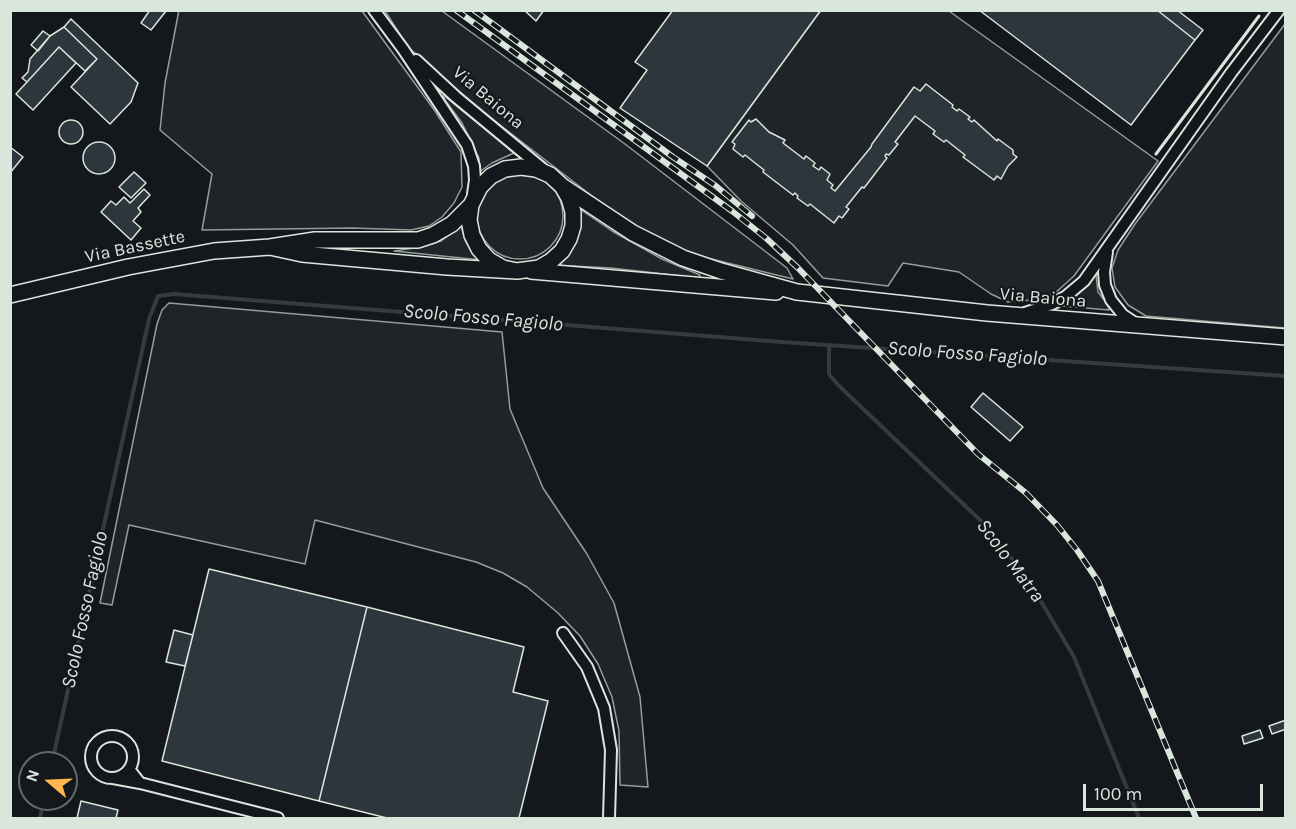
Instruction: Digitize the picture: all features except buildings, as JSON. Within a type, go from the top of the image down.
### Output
[{"type":"main road","points":[[521,166],[550,175],[562,186],[573,212],[573,226],[562,251],[552,261],[539,268],[521,271],[502,267],[489,260],[478,249],[469,220],[472,203],[480,187],[491,176],[505,169],[521,166]]},
{"type":"main road","name":"Via Baiona","points":[[562,186],[633,233],[683,258],[797,292]]},
{"type":"main road","name":"Via Bassette","points":[[10,295],[128,267],[214,251],[270,247],[315,240],[418,240],[433,235],[452,224],[472,203]]},
{"type":"main road","name":"Via Bassette","points":[[270,247],[302,254],[521,271]]},
{"type":"main road","name":"Via Baiona","points":[[521,271],[761,292],[797,292],[1012,315],[1286,337]]},
{"type":"street","name":"Via Baiona","points":[[374,10],[467,146],[474,173],[472,203]]},
{"type":"street","points":[[1012,315],[1040,309],[1065,297],[1084,281],[1279,10]]},
{"type":"street","name":"Via Baiona","points":[[402,49],[456,98],[550,175]]},
{"type":"street","points":[[1107,249],[1105,285],[1111,300],[1123,315],[1141,326]]},
{"type":"street","points":[[563,633],[586,667],[604,708],[611,750],[609,819]]},
{"type":"street","points":[[109,778],[120,776],[129,769],[133,756],[128,743],[116,736],[103,738],[93,747],[91,760],[97,772],[109,778],[140,783],[278,819]]},
{"type":"street","points":[[129,769],[140,783]]},
{"type":"shaded area","points":[[179,10],[362,11],[435,111],[461,152],[462,187],[454,203],[442,217],[429,226],[411,230],[353,228],[202,230],[212,174],[160,130],[165,83]]},
{"type":"shaded area","points":[[821,10],[949,11],[1158,161],[1074,276],[1054,294],[1032,300],[1008,302],[991,294],[959,272],[903,263],[888,286],[823,278],[793,245],[741,201],[707,166]]},
{"type":"shaded area","points":[[385,11],[442,11],[625,144],[787,268],[793,279],[695,255],[659,241],[618,216],[483,112],[408,47]]},
{"type":"shaded area","points":[[1285,24],[1285,328],[1146,316],[1128,305],[1115,287],[1112,268],[1118,250]]},
{"type":"shaded area","points":[[443,95],[514,153],[479,172],[479,158],[462,123]]},
{"type":"shaded area","points":[[520,173],[537,176],[551,185],[560,199],[563,216],[560,233],[551,247],[537,256],[520,259],[503,256],[489,247],[480,233],[477,216],[480,199],[489,185],[503,176]]},
{"type":"shaded area","points":[[577,207],[612,231],[662,259],[700,275],[699,278],[611,268],[553,265]]},
{"type":"shaded area","points":[[461,226],[472,252],[481,260],[394,251],[441,241]]},
{"type":"shaded area","points":[[1092,275],[1096,275],[1098,292],[1109,310],[1062,306],[1078,293]]},
{"type":"shaded area","points":[[169,303],[502,332],[510,409],[543,488],[587,554],[614,603],[640,697],[648,787],[620,785],[619,731],[612,697],[598,664],[580,636],[558,613],[527,587],[503,573],[476,562],[315,520],[305,564],[129,525],[112,605],[100,603],[157,324],[162,310]]},
{"type":"waterway","name":"Scolo Fosso Fagiolo","points":[[55,751],[149,319],[158,296],[174,294],[782,342],[1286,376]]},
{"type":"waterway","name":"Scolo Matra","points":[[829,345],[829,374],[837,384],[981,521],[1026,576],[1074,657],[1139,818]]},
{"type":"waterway","name":"Scolo Fosso Fagiolo","points":[[40,818],[41,811]]},
{"type":"railway","points":[[456,10],[766,238],[798,268],[978,454],[1026,493],[1057,525],[1098,581],[1196,818]]},
{"type":"railway","points":[[474,10],[673,157],[716,186],[752,216]]},
{"type":"wall","points":[[1156,154],[1259,16]]}]
